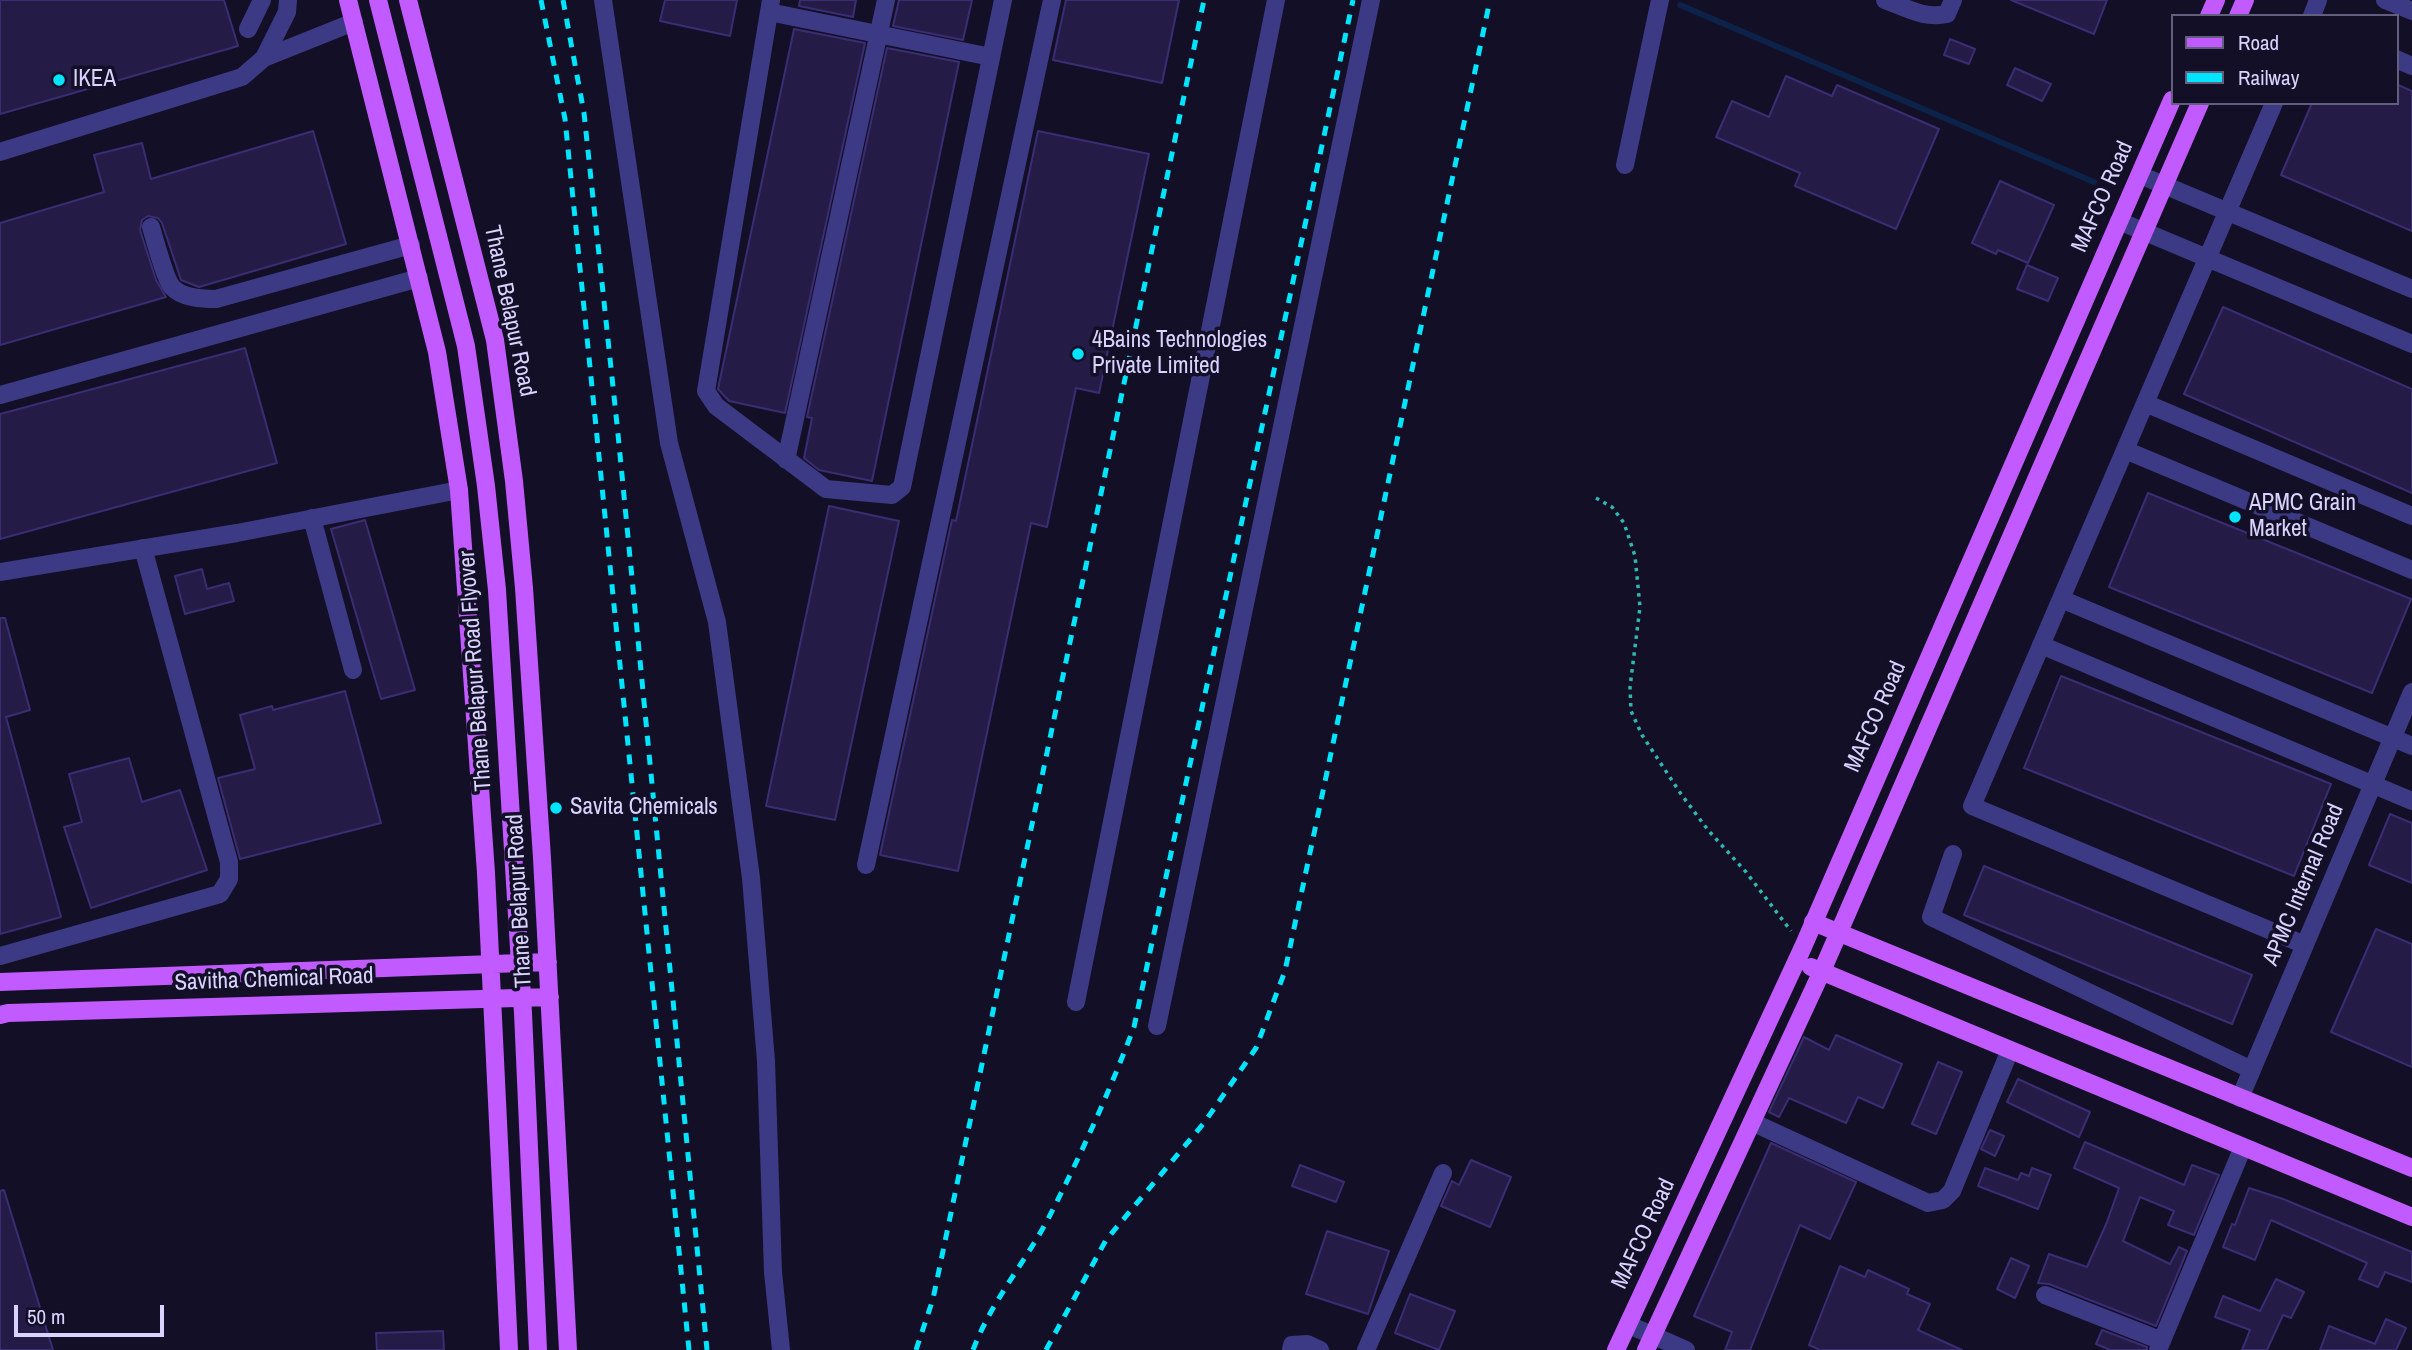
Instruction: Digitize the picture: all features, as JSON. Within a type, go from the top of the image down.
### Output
[{"type":"main road","points":[[348,0],[437,352],[459,490],[491,964],[509,1350]]},
{"type":"main road","name":"Thane Belapur Road Flyover","points":[[378,0],[466,346],[486,485],[497,590],[523,1013],[538,1350]]},
{"type":"main road","name":"Thane Belapur Road","points":[[408,0],[495,340],[514,481],[524,588],[548,961],[568,1350]]},
{"type":"main road","name":"MAFCO Road","points":[[1616,1350],[1800,954],[2170,105]]},
{"type":"main road","points":[[1650,1343],[1839,933],[2199,105]]},
{"type":"main road","points":[[1813,922],[2412,1168]]},
{"type":"main road","points":[[1800,954],[1822,971],[2412,1217]]},
{"type":"main road","name":"Savitha Chemical Road","points":[[0,982],[548,961]]},
{"type":"main road","name":"Savitha Chemical Road","points":[[0,1015],[550,997]]},
{"type":"street","points":[[248,29],[262,0]]},
{"type":"street","points":[[264,58],[286,12],[288,0]]},
{"type":"street","points":[[603,0],[669,443],[717,622],[752,891],[766,1060],[773,1272],[781,1350]]},
{"type":"street","points":[[786,460],[886,0]]},
{"type":"street","points":[[991,57],[879,34],[770,6],[706,391],[716,405],[826,489],[892,495],[902,487],[1003,0]]},
{"type":"street","points":[[866,865],[1052,0]]},
{"type":"street","points":[[1076,1002],[1276,0]]},
{"type":"street","points":[[1157,1026],[1371,0]]},
{"type":"street","points":[[1625,165],[1660,0]]},
{"type":"street","points":[[1885,0],[1935,16],[1947,14],[1953,0]]},
{"type":"street","points":[[2385,0],[2412,11]]},
{"type":"street","points":[[0,152],[242,76],[264,58],[354,22]]},
{"type":"street","points":[[2273,105],[1972,806],[2305,945]]},
{"type":"street","points":[[2140,175],[2412,289]]},
{"type":"street","points":[[2119,221],[2412,344]]},
{"type":"street","points":[[150,228],[171,286],[184,295],[202,299],[216,299],[411,245]]},
{"type":"street","points":[[0,395],[419,278]]},
{"type":"street","points":[[2145,403],[2412,516]]},
{"type":"street","points":[[2125,450],[2412,570]]},
{"type":"street","points":[[0,572],[459,490]]},
{"type":"street","points":[[312,518],[353,670]]},
{"type":"street","points":[[0,956],[220,894],[229,879],[229,862],[143,548]]},
{"type":"street","points":[[2061,599],[2412,746]]},
{"type":"street","points":[[2041,645],[2412,801]]},
{"type":"street","name":"APMC Internal Road","points":[[2240,1098],[2412,692]]},
{"type":"street","points":[[1953,854],[1931,917],[2252,1070]]},
{"type":"street","points":[[1752,1122],[1928,1203],[1942,1200],[1952,1191],[2010,1050]]},
{"type":"street","points":[[2045,1295],[2160,1346],[2243,1147]]},
{"type":"street","points":[[1366,1350],[1443,1173]]},
{"type":"street","points":[[1629,1325],[1650,1343],[1686,1350]]},
{"type":"street","points":[[1292,1350],[1292,1345],[1307,1344],[1320,1350]]},
{"type":"path","points":[[1596,498],[1612,507],[1624,523],[1635,556],[1640,607],[1630,687],[1631,711],[1642,735],[1681,794],[1772,904],[1800,954]]},
{"type":"building","name":"IKEA","points":[[0,0],[224,0],[238,46],[0,114]]},
{"type":"building","points":[[665,0],[737,0],[730,36],[660,21]]},
{"type":"building","points":[[800,0],[856,0],[853,17],[799,6]]},
{"type":"building","points":[[899,0],[972,0],[963,40],[893,26]]},
{"type":"building","points":[[1066,0],[1179,0],[1162,83],[1053,60]]},
{"type":"building","points":[[2011,0],[2107,0],[2094,34]]},
{"type":"building","points":[[794,29],[865,43],[785,413],[729,401],[718,389]]},
{"type":"building","points":[[1950,39],[1975,49],[1969,64],[1944,55]]},
{"type":"building","points":[[887,48],[959,62],[872,481],[819,470],[804,458],[812,418],[807,417]]},
{"type":"building","points":[[2015,68],[2051,84],[2042,101],[2007,85]]},
{"type":"building","points":[[1786,76],[1832,96],[1837,85],[1939,129],[1896,229],[1795,186],[1800,173],[1716,137],[1732,101],[1769,117]]},
{"type":"building","points":[[2398,85],[2412,91],[2412,231],[2281,175],[2311,105],[2398,105]]},
{"type":"building","points":[[313,131],[346,244],[199,287],[181,280],[162,223],[158,218],[148,216],[142,220],[140,230],[156,280],[166,297],[0,345],[0,223],[104,192],[94,155],[142,143],[151,179]]},
{"type":"building","points":[[1038,131],[1149,154],[1099,393],[1076,388],[1047,527],[1031,523],[958,871],[880,855],[952,520],[956,521]]},
{"type":"building","points":[[2000,181],[2054,205],[2028,263],[1998,250],[1996,254],[1972,243]]},
{"type":"building","points":[[2027,265],[2058,278],[2048,301],[2017,289]]},
{"type":"building","points":[[2223,307],[2412,389],[2412,493],[2184,394]]},
{"type":"building","points":[[245,348],[277,463],[0,539],[0,414]]},
{"type":"building","points":[[2148,493],[2411,599],[2372,693],[2109,587]]},
{"type":"building","points":[[829,506],[899,521],[835,820],[766,806]]},
{"type":"building","points":[[365,520],[415,690],[381,699],[331,529]]},
{"type":"building","points":[[202,569],[207,589],[229,583],[234,601],[185,614],[175,576]]},
{"type":"building","points":[[0,618],[5,618],[30,710],[6,717],[61,917],[0,934]]},
{"type":"building","points":[[2061,676],[2331,784],[2294,876],[2024,768]]},
{"type":"building","points":[[345,691],[381,823],[240,859],[218,778],[255,769],[240,715],[272,706],[273,710]]},
{"type":"building","points":[[129,758],[142,802],[180,790],[207,870],[91,908],[64,827],[82,822],[69,774]]},
{"type":"building","points":[[2390,814],[2412,823],[2412,883],[2369,865]]},
{"type":"building","points":[[1984,866],[2252,975],[2232,1024],[1964,915]]},
{"type":"building","points":[[2376,929],[2412,944],[2412,1067],[2331,1032]]},
{"type":"building","points":[[1836,1035],[1902,1064],[1883,1108],[1858,1097],[1846,1123],[1789,1098],[1779,1117],[1769,1112],[1804,1037],[1829,1050]]},
{"type":"building","points":[[1938,1062],[1962,1072],[1936,1134],[1912,1124]]},
{"type":"building","points":[[2018,1079],[2090,1112],[2079,1137],[2007,1102]]},
{"type":"building","points":[[1990,1130],[2004,1136],[1995,1156],[1981,1149]]},
{"type":"building","points":[[2085,1142],[2184,1185],[2192,1165],[2219,1175],[2194,1235],[2168,1225],[2174,1211],[2140,1197],[2123,1241],[2170,1264],[2179,1247],[2187,1251],[2156,1326],[2049,1284],[2038,1283],[2049,1254],[2087,1267],[2119,1188],[2074,1168]]},
{"type":"building","points":[[1771,1143],[1856,1182],[1830,1239],[1800,1225],[1750,1350],[1725,1350],[1732,1332],[1694,1316]]},
{"type":"building","points":[[1471,1160],[1511,1177],[1490,1227],[1441,1206],[1452,1181],[1459,1185]]},
{"type":"building","points":[[1300,1165],[1344,1182],[1336,1202],[1292,1186]]},
{"type":"building","points":[[1985,1168],[2018,1180],[2021,1173],[2029,1176],[2032,1168],[2051,1175],[2038,1209],[1978,1186]]},
{"type":"building","points":[[2249,1188],[2283,1199],[2412,1252],[2412,1282],[2385,1272],[2378,1287],[2359,1279],[2367,1263],[2271,1220],[2255,1260],[2223,1247],[2232,1224],[2235,1225]]},
{"type":"building","points":[[4,1190],[53,1350],[0,1350],[0,1191]]},
{"type":"building","points":[[1327,1231],[1389,1251],[1368,1314],[1306,1294]]},
{"type":"building","points":[[2011,1258],[2029,1266],[2015,1298],[1997,1289]]},
{"type":"building","points":[[1840,1266],[1865,1277],[1868,1270],[1909,1289],[1907,1294],[1930,1304],[1918,1330],[1962,1350],[1820,1350],[1809,1345]]},
{"type":"building","points":[[2276,1279],[2304,1292],[2291,1318],[2283,1315],[2267,1350],[2242,1350],[2250,1330],[2215,1317],[2223,1296],[2260,1311]]},
{"type":"building","points":[[1410,1294],[1455,1311],[1439,1350],[1395,1333]]},
{"type":"building","points":[[2386,1319],[2406,1328],[2396,1350],[2320,1350],[2329,1326],[2375,1344]]},
{"type":"building","points":[[2102,1330],[2147,1347],[2147,1350],[2110,1350],[2096,1344]]},
{"type":"building","points":[[443,1331],[444,1350],[377,1350],[376,1333]]},
{"type":"waterway","points":[[1680,5],[2094,182]]},
{"type":"railway","points":[[541,0],[565,119],[689,1350]]},
{"type":"railway","points":[[563,0],[584,113],[707,1350]]},
{"type":"railway","points":[[916,1350],[933,1299],[1204,0]]},
{"type":"railway","points":[[973,1350],[998,1299],[1039,1236],[1060,1196],[1134,1027],[1353,0]]},
{"type":"railway","points":[[1046,1350],[1106,1240],[1204,1123],[1256,1048],[1285,971],[1490,0]]},
{"type":"place","name":"IKEA","points":[[59,80]]},
{"type":"place","name":"4Bains Technologies Private Limited","points":[[1078,354]]},
{"type":"place","name":"APMC Grain Market","points":[[2235,517]]},
{"type":"place","name":"Savita Chemicals","points":[[556,808]]}]
